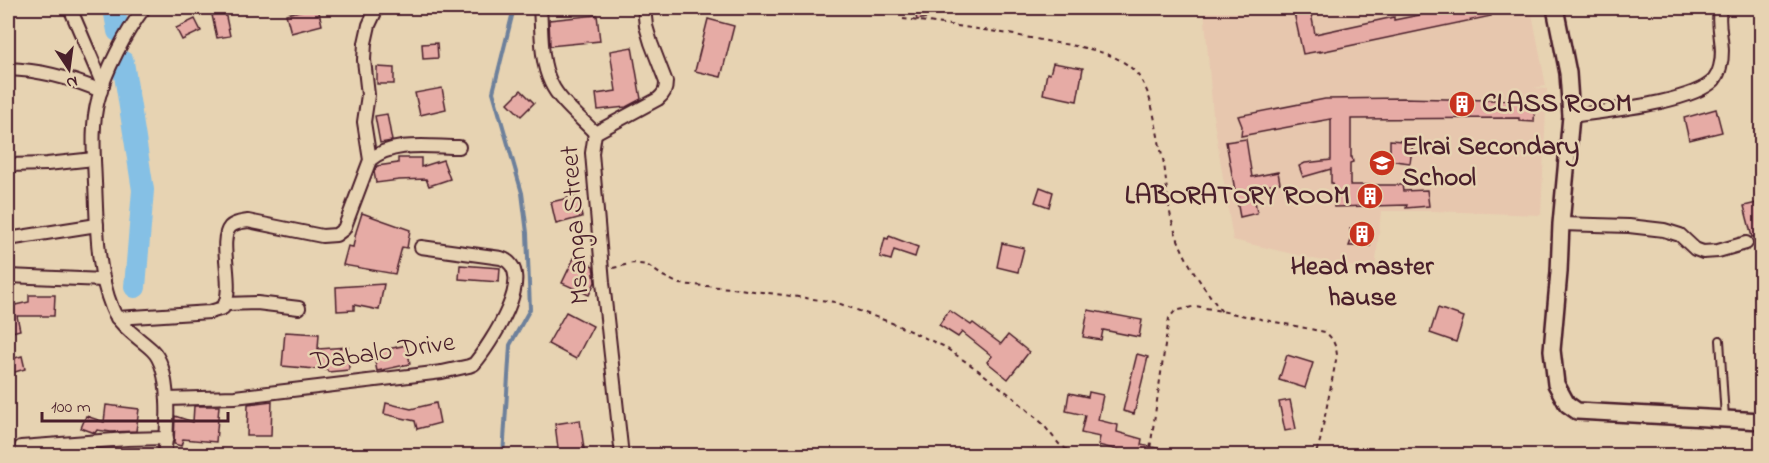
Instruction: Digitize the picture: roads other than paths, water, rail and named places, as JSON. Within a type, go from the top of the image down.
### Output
[{"type":"street","points":[[70,8],[102,88]]},
{"type":"street","points":[[144,8],[117,52],[102,88],[95,114],[94,159],[97,225],[104,280],[111,307],[117,318],[157,355],[162,368],[167,399],[167,438],[164,456]]},
{"type":"street","points":[[117,318],[221,310],[225,304],[228,272],[226,236],[230,226],[239,222],[248,221],[322,236],[341,233],[348,222],[370,160],[364,122],[368,94],[364,60],[369,25],[377,8]]},
{"type":"street","name":"Msanga Street","points":[[540,8],[546,70],[551,84],[562,99],[595,133],[592,153],[622,456]]},
{"type":"street","points":[[595,133],[658,99],[666,89],[666,82],[646,26],[644,8]]},
{"type":"street","points":[[1555,8],[1568,74],[1571,116],[1552,350],[1556,384],[1567,404],[1577,411],[1761,421]]},
{"type":"street","points":[[1571,116],[1672,98],[1701,89],[1714,80],[1718,75],[1723,55],[1720,8]]},
{"type":"street","points":[[8,69],[64,77],[102,88]]},
{"type":"street","points":[[370,160],[377,154],[391,149],[459,147]]},
{"type":"street","points":[[8,165],[94,159]]},
{"type":"street","points":[[1561,224],[1629,226],[1664,230],[1680,235],[1690,245],[1703,252],[1718,251],[1746,243]]},
{"type":"street","points":[[8,239],[97,225]]},
{"type":"street","name":"Dabalo Drive","points":[[167,399],[235,397],[442,372],[474,364],[503,318],[512,297],[516,281],[515,271],[510,262],[501,258],[421,247]]},
{"type":"street","points":[[8,276],[104,280]]},
{"type":"street","points":[[225,304],[257,303],[299,308]]},
{"type":"street","points":[[21,447],[167,438]]},
{"type":"lane","points":[[1720,340],[1725,418]]},
{"type":"waterway","points":[[114,8],[118,31]]},
{"type":"waterway","points":[[503,456],[510,345],[530,309],[527,233],[522,193],[493,92],[514,8]]},
{"type":"waterway","points":[[123,62],[143,190],[135,287]]},
{"type":"place","name":"CLASS ROOM","points":[[1462,104]]},
{"type":"place","name":"Elrai Secondary School","points":[[1382,163]]},
{"type":"place","name":"LABORATORY ROOM","points":[[1370,196]]},
{"type":"place","name":"Head master hause","points":[[1362,234]]}]
